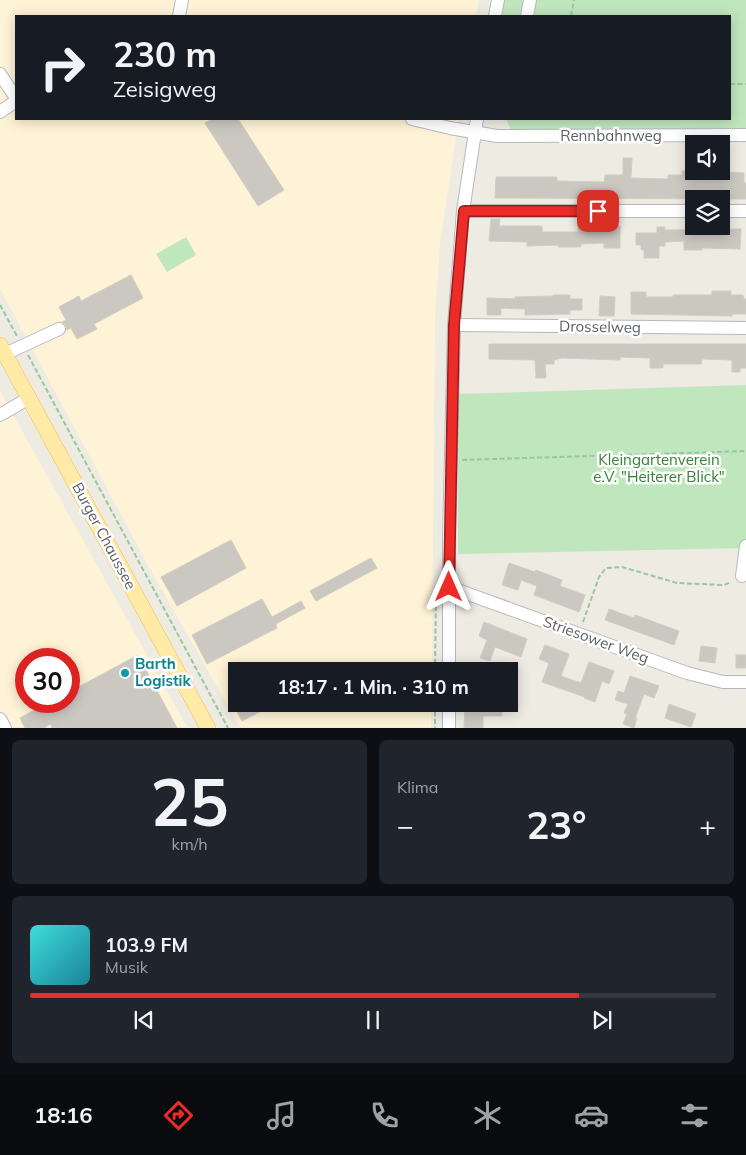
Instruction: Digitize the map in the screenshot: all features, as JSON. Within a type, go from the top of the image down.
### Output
[{"type":"main road","name":"Burger Chaussee","points":[[2,349],[208,728]]},
{"type":"street","points":[[179,15],[182,0]]},
{"type":"street","points":[[495,15],[498,0]]},
{"type":"street","points":[[527,15],[530,0]]},
{"type":"street","points":[[0,74],[15,98]]},
{"type":"street","points":[[0,112],[15,101]]},
{"type":"street","name":"Rennbahnweg","points":[[416,120],[497,136],[746,135]]},
{"type":"street","points":[[449,662],[454,325],[464,211],[478,120]]},
{"type":"street","points":[[464,211],[685,211]]},
{"type":"street","points":[[730,211],[746,211]]},
{"type":"street","name":"Drosselweg","points":[[454,325],[746,328]]},
{"type":"street","points":[[2,349],[22,346],[59,329]]},
{"type":"street","points":[[0,415],[29,398]]},
{"type":"street","points":[[742,576],[746,546]]},
{"type":"street","name":"Striesower Weg","points":[[449,587],[694,676],[723,682],[746,682]]},
{"type":"street","points":[[449,712],[449,728]]},
{"type":"street","points":[[0,719],[5,728]]},
{"type":"path","points":[[571,15],[574,0]]},
{"type":"path","points":[[731,84],[746,84]]},
{"type":"path","points":[[0,305],[228,728]]},
{"type":"path","points":[[451,460],[746,451]]},
{"type":"path","points":[[579,634],[599,577],[606,568],[622,567],[677,583],[701,585],[724,585],[742,576]]},
{"type":"path","points":[[435,712],[435,728]]},
{"type":"shaded area","points":[[0,0],[479,0],[476,15],[15,15],[15,120],[459,120],[440,243],[435,318],[432,662],[228,662],[228,706],[149,567],[0,289]]},
{"type":"shaded area","points":[[0,390],[10,409],[187,727],[0,727]]},
{"type":"shaded area","points":[[231,712],[431,712],[431,727],[240,727]]},
{"type":"green space","points":[[504,0],[523,0],[520,15],[501,15]]},
{"type":"green space","points":[[536,0],[746,0],[746,128],[512,132],[506,120],[731,120],[731,15],[533,15]]},
{"type":"green space","points":[[186,237],[196,255],[167,272],[156,254]]},
{"type":"green space","name":"Kleingartenverein e.V. \"Heiterer Blick\"","points":[[746,385],[746,548],[458,554],[458,394]]},
{"type":"building","points":[[210,120],[239,120],[284,190],[258,206],[205,123]]},
{"type":"building","points":[[623,158],[632,158],[631,178],[668,179],[668,175],[682,175],[682,171],[685,170],[685,180],[730,180],[730,172],[744,173],[746,199],[730,199],[730,190],[685,190],[685,199],[495,198],[496,177],[557,177],[557,181],[604,182],[605,175],[623,175]]},
{"type":"building","points":[[491,219],[500,219],[499,226],[542,226],[542,232],[578,232],[578,226],[620,226],[620,248],[604,248],[604,243],[581,244],[581,247],[558,247],[558,245],[527,246],[527,242],[489,241]]},
{"type":"building","points":[[657,227],[665,227],[665,230],[685,230],[685,235],[730,235],[730,229],[741,229],[740,249],[702,248],[702,250],[684,250],[684,241],[665,242],[665,246],[659,246],[659,258],[644,258],[644,250],[641,250],[641,245],[636,245],[636,233],[657,233]]},
{"type":"building","points":[[131,275],[143,298],[94,324],[97,329],[77,339],[71,328],[67,330],[66,325],[62,322],[66,320],[59,307],[79,296],[81,301]]},
{"type":"building","points":[[712,291],[731,291],[731,295],[743,295],[744,299],[746,299],[746,314],[732,314],[732,316],[631,314],[631,292],[646,292],[646,297],[673,297],[673,295],[712,295]]},
{"type":"building","points":[[570,295],[570,299],[582,299],[582,310],[570,310],[570,314],[525,315],[525,309],[501,308],[501,315],[487,315],[487,298],[515,299],[515,297]]},
{"type":"building","points":[[600,296],[615,297],[614,316],[599,316]]},
{"type":"building","points":[[489,344],[746,344],[746,368],[740,368],[740,372],[732,372],[732,360],[702,359],[701,364],[663,364],[663,368],[650,368],[650,358],[620,357],[620,360],[562,358],[554,360],[554,364],[545,364],[546,378],[536,378],[535,360],[489,359]]},
{"type":"building","points":[[231,540],[246,568],[177,606],[161,577]]},
{"type":"building","points":[[371,558],[377,568],[316,601],[310,591]]},
{"type":"building","points":[[509,563],[535,572],[536,570],[562,580],[560,586],[585,595],[579,612],[534,595],[537,586],[521,580],[518,590],[502,585]]},
{"type":"building","points":[[262,599],[272,617],[301,601],[305,608],[276,624],[277,628],[207,664],[192,635]]},
{"type":"building","points":[[609,609],[634,618],[635,615],[679,631],[674,645],[605,620]]},
{"type":"building","points":[[484,622],[527,639],[521,657],[495,647],[490,661],[480,658],[487,640],[479,636]]},
{"type":"building","points":[[545,645],[569,654],[561,676],[581,683],[589,662],[614,671],[609,684],[602,681],[595,702],[542,682],[549,663],[539,659]]},
{"type":"building","points":[[701,646],[717,648],[715,663],[699,661]]},
{"type":"building","name":"Barth Logistik","points":[[138,655],[177,728],[52,728],[50,724],[44,728],[25,728],[20,718],[29,713],[80,713],[80,686]]},
{"type":"building","points":[[736,655],[746,655],[746,668],[736,668]]},
{"type":"building","points":[[630,676],[659,686],[654,698],[644,694],[635,718],[637,718],[634,728],[623,724],[627,714],[624,713],[628,704],[615,700],[618,691],[624,693]]},
{"type":"building","points":[[669,704],[696,714],[691,727],[665,718]]},
{"type":"building","points":[[237,712],[259,712],[242,721]]},
{"type":"building","points":[[465,712],[502,712],[502,716],[483,716],[483,728],[464,728]]},
{"type":"place","name":"Barth Logistik","points":[[125,673]]},
{"type":"route","points":[[449,587],[454,325],[464,211],[598,211]]}]
